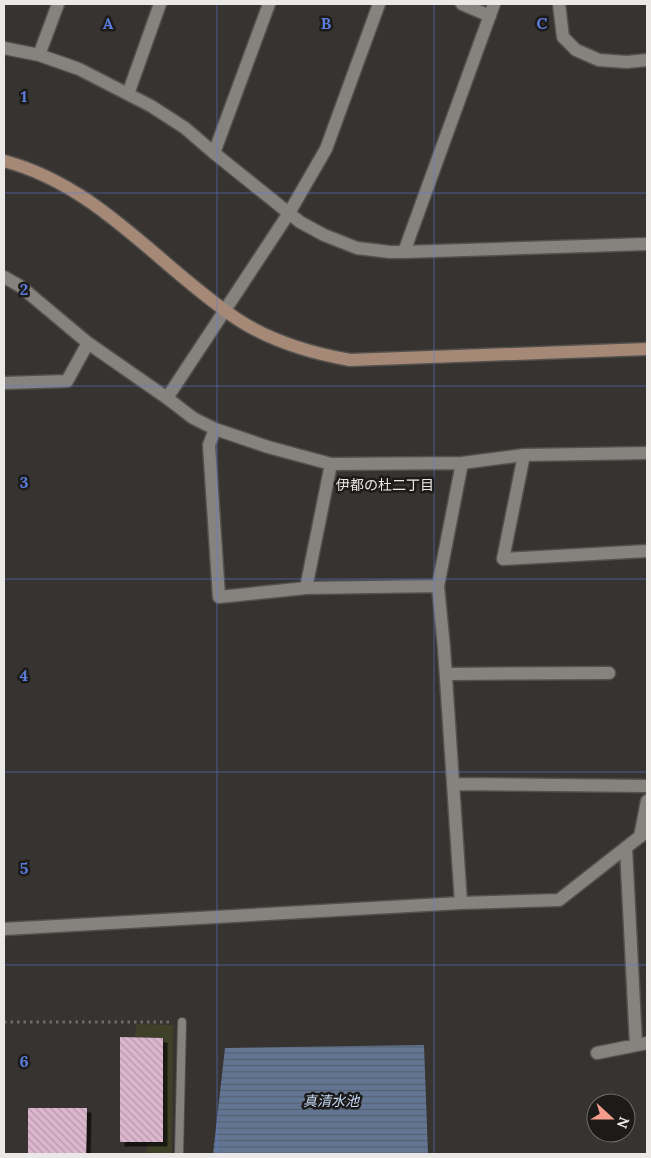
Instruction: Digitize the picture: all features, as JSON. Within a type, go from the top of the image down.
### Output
[{"type":"street","points":[[39,55],[58,4]]},
{"type":"street","points":[[128,94],[160,4]]},
{"type":"street","points":[[214,154],[269,4]]},
{"type":"street","points":[[168,398],[289,214],[326,149],[379,4]]},
{"type":"street","points":[[404,252],[492,10],[462,4]]},
{"type":"street","points":[[559,4],[563,37],[576,50],[598,60],[627,62],[647,60]]},
{"type":"street","points":[[4,48],[39,55],[79,68],[151,106],[185,128],[214,154],[300,222],[324,235],[356,248],[404,252],[647,244]]},
{"type":"street","points":[[4,161],[22,166],[58,182],[91,201],[152,249],[185,279],[238,319],[296,348],[320,355],[350,360],[647,349]]},
{"type":"street","points":[[4,277],[20,286],[88,343],[168,398],[193,418],[268,448],[331,464],[462,463],[524,455],[647,452]]},
{"type":"street","points":[[4,383],[67,381],[88,343]]},
{"type":"street","points":[[215,428],[209,445],[219,597],[306,588],[438,586]]},
{"type":"street","points":[[524,455],[503,559],[647,552]]},
{"type":"street","points":[[461,903],[446,674],[438,586],[462,463]]},
{"type":"street","points":[[306,588],[331,464]]},
{"type":"street","points":[[446,674],[608,673]]},
{"type":"street","points":[[453,784],[647,786]]},
{"type":"street","points":[[4,929],[461,903],[559,900],[644,834],[647,801]]},
{"type":"street","points":[[597,1053],[641,1044],[626,848]]},
{"type":"lane","points":[[179,1154],[182,1022]]},
{"type":"path","points":[[4,1022],[182,1022]]},
{"type":"green space","points":[[136,1024],[173,1025],[172,1154],[146,1154],[147,1143],[163,1143],[164,1038],[135,1037]]},
{"type":"water","name":"真清水池","points":[[424,1045],[428,1154],[213,1154],[225,1048]]},
{"type":"building","points":[[120,1037],[163,1038],[163,1142],[120,1142]]},
{"type":"building","points":[[28,1108],[87,1108],[86,1154],[28,1154]]},
{"type":"district","name":"伊都の杜二丁目","points":[[385,485]]}]
